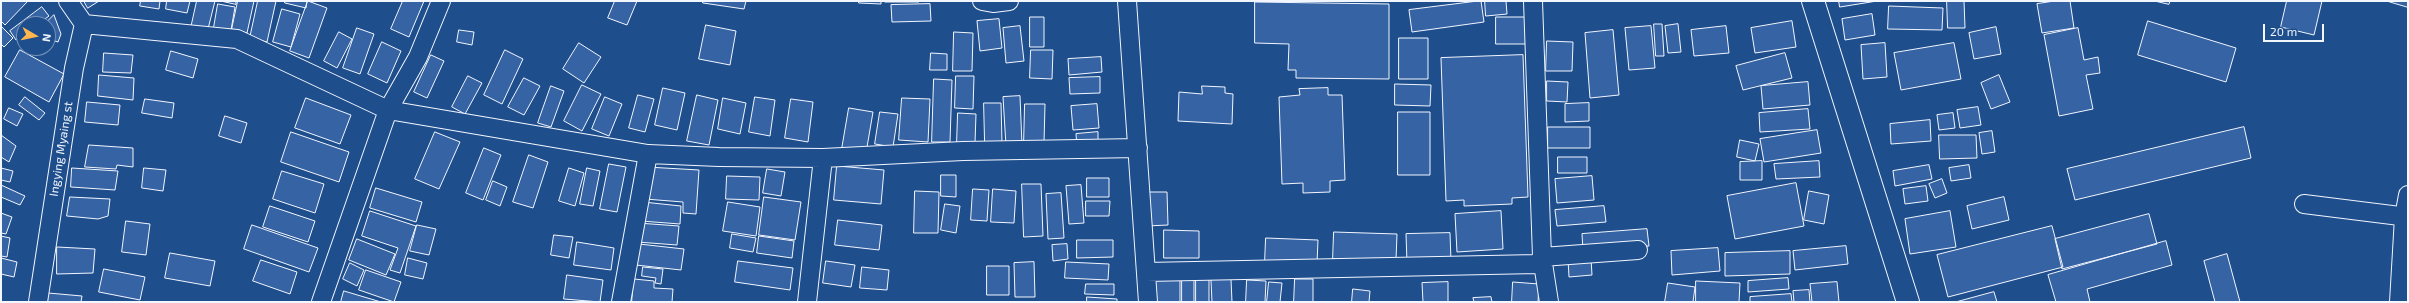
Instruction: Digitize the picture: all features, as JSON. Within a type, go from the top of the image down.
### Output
[{"type":"main road","points":[[1813,1],[1908,302]]},
{"type":"street","points":[[68,1],[84,24],[237,39],[388,110],[648,154],[719,157],[823,158],[963,151],[1138,148]]},
{"type":"street","points":[[321,302],[388,110],[418,57],[441,1]]},
{"type":"street","points":[[982,1],[993,3],[1009,1]]},
{"type":"street","points":[[1127,1],[1148,302]]},
{"type":"street","points":[[1534,1],[1542,256],[1549,302]]},
{"type":"street","name":"Ingying Myaing st","points":[[38,302],[74,68],[84,24]]},
{"type":"street","points":[[621,302],[648,154]]},
{"type":"street","points":[[807,302],[823,158]]},
{"type":"street","points":[[2398,302],[2408,195]]},
{"type":"street","points":[[2304,204],[2406,217]]},
{"type":"street","points":[[1542,256],[1638,250]]},
{"type":"street","points":[[1146,272],[1537,264],[1542,256]]},
{"type":"building","points":[[1,1],[28,1],[5,25],[1,21]]},
{"type":"building","points":[[84,1],[99,1],[88,8]]},
{"type":"building","points":[[141,1],[160,1],[159,9],[140,6]]},
{"type":"building","points":[[167,1],[190,1],[187,13],[166,9]]},
{"type":"building","points":[[197,1],[215,1],[207,33],[191,28]]},
{"type":"building","points":[[221,1],[236,1],[236,4]]},
{"type":"building","points":[[238,1],[254,1],[247,33],[232,29]]},
{"type":"building","points":[[258,1],[276,1],[267,42],[250,38]]},
{"type":"building","points":[[285,1],[307,1],[306,8],[285,3]]},
{"type":"building","points":[[308,1],[327,8],[309,58],[290,51]]},
{"type":"building","points":[[403,1],[424,1],[409,37],[391,29]]},
{"type":"building","points":[[615,1],[637,1],[627,25],[608,18]]},
{"type":"building","points":[[703,1],[746,1],[744,9],[703,3]]},
{"type":"building","points":[[859,1],[881,1],[881,4],[859,3]]},
{"type":"building","points":[[919,1],[919,2],[885,2]]},
{"type":"building","points":[[1481,1],[1484,22],[1412,32],[1409,10]]},
{"type":"building","points":[[1485,1],[1506,1],[1507,14],[1486,16]]},
{"type":"building","points":[[1839,1],[1877,1],[1840,7]]},
{"type":"building","points":[[1947,1],[1964,1],[1965,28],[1948,28]]},
{"type":"building","points":[[2055,1],[2070,1],[2074,28],[2042,33],[2037,4]]},
{"type":"building","points":[[2155,1],[2170,1],[2169,4]]},
{"type":"building","points":[[2287,1],[2322,1],[2314,35],[2281,27]]},
{"type":"building","points":[[2387,1],[2408,1],[2408,7]]},
{"type":"building","points":[[1255,2],[1389,4],[1389,79],[1296,78],[1296,70],[1288,70],[1289,44],[1255,43]]},
{"type":"building","points":[[218,4],[235,7],[230,36],[213,33]]},
{"type":"building","points":[[930,4],[931,21],[892,22],[891,5]]},
{"type":"building","points":[[1889,6],[1943,8],[1942,30],[1888,29]]},
{"type":"building","points":[[42,7],[49,16],[30,16]]},
{"type":"building","points":[[282,9],[300,14],[291,47],[273,42]]},
{"type":"building","points":[[1872,14],[1875,35],[1845,40],[1842,19]]},
{"type":"building","points":[[1030,17],[1044,17],[1044,47],[1030,47]]},
{"type":"building","points":[[1496,17],[1531,17],[1530,44],[1496,44]]},
{"type":"building","points":[[999,19],[1002,48],[980,51],[977,21]]},
{"type":"building","points":[[56,20],[61,34],[58,42],[56,41]]},
{"type":"building","points":[[1792,21],[1796,47],[1755,53],[1751,28]]},
{"type":"building","points":[[2148,21],[2236,48],[2226,82],[2138,55]]},
{"type":"building","points":[[1654,24],[1662,24],[1664,56],[1656,56]]},
{"type":"building","points":[[1678,24],[1681,52],[1668,53],[1665,26]]},
{"type":"building","points":[[706,25],[736,31],[730,65],[699,59]]},
{"type":"building","points":[[1,26],[13,38],[4,47],[1,44]]},
{"type":"building","points":[[16,26],[16,40],[10,31]]},
{"type":"building","points":[[1020,26],[1024,61],[1006,63],[1003,28]]},
{"type":"building","points":[[1651,26],[1655,68],[1629,70],[1625,28]]},
{"type":"building","points":[[1726,26],[1729,53],[1694,56],[1691,30]]},
{"type":"building","points":[[1996,27],[2001,54],[1974,59],[1969,33]]},
{"type":"building","points":[[357,28],[374,34],[360,74],[343,68]]},
{"type":"building","points":[[2078,28],[2084,60],[2098,57],[2100,73],[2086,75],[2093,109],[2059,116],[2044,35]]},
{"type":"building","points":[[459,30],[474,32],[472,45],[457,42]]},
{"type":"building","points":[[1613,30],[1619,95],[1590,98],[1585,33]]},
{"type":"building","points":[[339,32],[352,39],[337,68],[324,61]]},
{"type":"building","points":[[954,32],[973,33],[972,71],[953,71]]},
{"type":"building","points":[[1399,38],[1428,38],[1428,79],[1399,79]]},
{"type":"building","points":[[1547,41],[1573,42],[1572,71],[1546,71]]},
{"type":"building","points":[[382,42],[401,51],[387,83],[368,74]]},
{"type":"building","points":[[579,43],[601,57],[584,83],[563,69]]},
{"type":"building","points":[[1885,43],[1887,77],[1863,79],[1861,45]]},
{"type":"building","points":[[1954,43],[1961,79],[1901,90],[1894,53]]},
{"type":"building","points":[[505,50],[523,59],[502,104],[484,95]]},
{"type":"building","points":[[1031,50],[1053,50],[1052,79],[1030,78]]},
{"type":"building","points":[[171,51],[198,59],[193,78],[166,70]]},
{"type":"building","points":[[104,53],[133,55],[131,73],[103,72]]},
{"type":"building","points":[[931,53],[947,54],[947,70],[930,70]]},
{"type":"building","points":[[1785,53],[1792,78],[1743,90],[1736,66]]},
{"type":"building","points":[[431,55],[444,61],[427,98],[414,92]]},
{"type":"building","points":[[1523,55],[1528,197],[1512,198],[1512,204],[1464,206],[1464,200],[1446,201],[1441,58]]},
{"type":"building","points":[[17,56],[31,56],[64,74],[49,102],[5,77]]},
{"type":"building","points":[[1101,57],[1102,72],[1069,75],[1068,59]]},
{"type":"building","points":[[99,75],[134,78],[133,100],[98,96]]},
{"type":"building","points":[[1999,75],[2010,102],[1991,109],[1981,83]]},
{"type":"building","points":[[468,76],[482,83],[465,114],[452,107]]},
{"type":"building","points":[[956,76],[974,76],[973,109],[955,108]]},
{"type":"building","points":[[1100,77],[1100,93],[1070,94],[1069,78]]},
{"type":"building","points":[[524,78],[540,86],[524,115],[508,107]]},
{"type":"building","points":[[934,79],[952,80],[950,142],[932,142]]},
{"type":"building","points":[[1547,81],[1568,82],[1567,102],[1547,101]]},
{"type":"building","points":[[1808,82],[1810,105],[1763,109],[1761,86]]},
{"type":"building","points":[[1395,84],[1431,85],[1430,106],[1395,105]]},
{"type":"building","points":[[582,85],[601,94],[582,131],[564,121]]},
{"type":"building","points":[[551,86],[564,91],[551,127],[538,123]]},
{"type":"building","points":[[1202,86],[1225,87],[1225,93],[1233,94],[1232,124],[1178,121],[1179,92],[1202,94]]},
{"type":"building","points":[[663,88],[685,93],[677,130],[655,125]]},
{"type":"building","points":[[1328,88],[1328,95],[1342,95],[1345,180],[1330,181],[1330,192],[1303,193],[1303,183],[1282,184],[1279,97],[1300,95],[1299,89]]},
{"type":"building","points":[[638,95],[654,99],[645,132],[629,128]]},
{"type":"building","points":[[697,95],[718,100],[709,145],[687,141]]},
{"type":"building","points":[[1020,96],[1022,145],[1006,146],[1003,97]]},
{"type":"building","points":[[25,97],[45,113],[39,120],[19,105]]},
{"type":"building","points":[[605,97],[622,104],[609,136],[592,129]]},
{"type":"building","points":[[755,97],[775,100],[770,136],[749,132]]},
{"type":"building","points":[[306,98],[351,115],[340,144],[295,128]]},
{"type":"building","points":[[723,98],[746,103],[740,134],[718,129]]},
{"type":"building","points":[[902,98],[930,99],[928,142],[899,140]]},
{"type":"building","points":[[145,99],[174,103],[172,118],[142,113]]},
{"type":"building","points":[[791,99],[813,102],[808,142],[785,138]]},
{"type":"building","points":[[87,102],[120,105],[118,125],[85,122]]},
{"type":"building","points":[[984,103],[1001,103],[1002,143],[985,143]]},
{"type":"building","points":[[1589,103],[1589,121],[1565,122],[1565,104]]},
{"type":"building","points":[[1025,104],[1045,104],[1044,143],[1024,143]]},
{"type":"building","points":[[1097,104],[1099,128],[1073,130],[1071,106]]},
{"type":"building","points":[[1978,107],[1981,125],[1960,128],[1957,110]]},
{"type":"building","points":[[9,108],[23,114],[17,126],[4,119]]},
{"type":"building","points":[[849,108],[873,112],[866,153],[842,149]]},
{"type":"building","points":[[1808,109],[1810,129],[1760,132],[1759,113]]},
{"type":"building","points":[[880,112],[898,114],[893,147],[875,144]]},
{"type":"building","points":[[1398,112],[1430,112],[1430,175],[1398,175]]},
{"type":"building","points":[[958,113],[976,114],[975,143],[957,143]]},
{"type":"building","points":[[1953,113],[1955,128],[1939,130],[1937,115]]},
{"type":"building","points":[[225,116],[247,123],[241,143],[219,136]]},
{"type":"building","points":[[1930,120],[1931,141],[1891,144],[1890,124]]},
{"type":"building","points":[[1548,127],[1590,127],[1590,148],[1548,148]]},
{"type":"building","points":[[2244,127],[2251,158],[2075,200],[2067,169]]},
{"type":"building","points":[[1817,130],[1821,153],[1764,162],[1760,139]]},
{"type":"building","points":[[1992,131],[1995,152],[1982,154],[1979,133]]},
{"type":"building","points":[[291,132],[349,152],[339,182],[281,162]]},
{"type":"building","points":[[435,132],[460,142],[439,189],[415,179]]},
{"type":"building","points":[[1098,132],[1098,145],[1077,147],[1076,134]]},
{"type":"building","points":[[1,135],[16,146],[9,162],[1,157]]},
{"type":"building","points":[[1939,135],[1976,135],[1977,158],[1940,159]]},
{"type":"building","points":[[1740,140],[1759,144],[1755,161],[1737,157]]},
{"type":"building","points":[[89,145],[133,148],[133,167],[117,165],[116,169],[85,167]]},
{"type":"building","points":[[484,148],[501,155],[483,200],[466,193]]},
{"type":"building","points":[[529,155],[548,162],[533,208],[513,202]]},
{"type":"building","points":[[1558,157],[1587,157],[1587,173],[1558,173]]},
{"type":"building","points":[[1762,161],[1762,180],[1740,180],[1740,162]]},
{"type":"building","points":[[1819,161],[1820,177],[1776,179],[1774,164]]},
{"type":"building","points":[[609,164],[626,167],[617,212],[600,209]]},
{"type":"building","points":[[1929,165],[1932,179],[1895,186],[1893,171]]},
{"type":"building","points":[[1969,165],[1971,178],[1951,181],[1949,168]]},
{"type":"building","points":[[837,166],[884,170],[881,204],[834,200]]},
{"type":"building","points":[[647,167],[699,170],[696,214],[683,213],[683,202],[645,199]]},
{"type":"building","points":[[1,168],[13,171],[10,182],[1,180]]},
{"type":"building","points":[[72,168],[118,171],[115,190],[71,187]]},
{"type":"building","points":[[144,168],[166,170],[163,191],[142,188]]},
{"type":"building","points":[[569,168],[584,173],[575,206],[559,201]]},
{"type":"building","points":[[587,168],[600,171],[593,206],[580,204]]},
{"type":"building","points":[[767,169],[785,172],[781,196],[763,193]]},
{"type":"building","points":[[282,171],[324,184],[315,213],[273,199]]},
{"type":"building","points":[[941,175],[956,175],[956,197],[941,196]]},
{"type":"building","points":[[727,176],[760,177],[759,200],[726,199]]},
{"type":"building","points":[[1592,176],[1594,200],[1557,203],[1555,179]]},
{"type":"building","points":[[1087,178],[1109,178],[1109,197],[1087,197]]},
{"type":"building","points":[[1942,179],[1947,193],[1935,198],[1929,184]]},
{"type":"building","points":[[493,181],[507,187],[500,206],[486,200]]},
{"type":"building","points":[[1796,183],[1804,226],[1735,239],[1727,196]]},
{"type":"building","points":[[1022,184],[1041,184],[1043,236],[1024,237]]},
{"type":"building","points":[[1,185],[25,196],[20,205],[1,197]]},
{"type":"building","points":[[1081,185],[1084,223],[1069,224],[1066,186]]},
{"type":"building","points":[[1926,186],[1928,201],[1905,204],[1903,189]]},
{"type":"building","points":[[376,188],[422,202],[416,222],[370,208]]},
{"type":"building","points":[[973,189],[989,190],[987,221],[971,220]]},
{"type":"building","points":[[993,189],[1016,191],[1014,223],[991,222]]},
{"type":"building","points":[[915,191],[939,192],[938,233],[914,233]]},
{"type":"building","points":[[1809,191],[1829,195],[1824,224],[1804,220]]},
{"type":"building","points":[[1145,192],[1167,192],[1168,225],[1146,226]]},
{"type":"building","points":[[1061,193],[1064,238],[1048,239],[1046,194]]},
{"type":"building","points":[[70,197],[110,199],[108,216],[98,219],[67,216]]},
{"type":"building","points":[[764,197],[801,202],[795,240],[759,235]]},
{"type":"building","points":[[2004,197],[2009,220],[1972,229],[1967,206]]},
{"type":"building","points":[[1086,201],[1110,201],[1109,216],[1086,216]]},
{"type":"building","points":[[643,202],[681,206],[680,224],[641,221]]},
{"type":"building","points":[[728,202],[760,207],[756,236],[723,231]]},
{"type":"building","points":[[945,204],[960,206],[956,233],[941,230]]},
{"type":"building","points":[[270,206],[315,221],[308,242],[263,227]]},
{"type":"building","points":[[1604,206],[1606,222],[1557,226],[1555,210]]},
{"type":"building","points":[[370,211],[416,226],[400,273],[390,270],[398,248],[362,236]]},
{"type":"building","points":[[1501,211],[1503,249],[1457,252],[1455,214]]},
{"type":"building","points":[[1950,211],[1956,247],[1910,254],[1905,219]]},
{"type":"building","points":[[1,213],[12,217],[6,234],[1,233]]},
{"type":"building","points":[[2149,214],[2157,244],[2062,269],[2055,239]]},
{"type":"building","points":[[838,220],[882,225],[879,250],[835,245]]},
{"type":"building","points":[[126,221],[150,224],[146,255],[122,252]]},
{"type":"building","points":[[638,223],[679,226],[677,245],[637,242]]},
{"type":"building","points":[[252,225],[318,248],[309,272],[244,249]]},
{"type":"building","points":[[417,225],[436,229],[429,255],[410,251]]},
{"type":"building","points":[[2052,226],[2063,267],[1948,297],[1937,255]]},
{"type":"building","points":[[1647,229],[1649,246],[1583,251],[1582,234]]},
{"type":"building","points":[[1164,230],[1199,231],[1199,258],[1164,258]]},
{"type":"building","points":[[1334,232],[1397,234],[1396,260],[1333,259]]},
{"type":"building","points":[[1450,233],[1451,261],[1407,263],[1406,234]]},
{"type":"building","points":[[732,234],[756,238],[753,252],[730,248]]},
{"type":"building","points":[[554,235],[573,237],[569,258],[551,255]]},
{"type":"building","points":[[1,236],[10,238],[7,257],[1,256]]},
{"type":"building","points":[[759,236],[794,241],[792,258],[757,253]]},
{"type":"building","points":[[1266,238],[1318,240],[1317,264],[1265,262]]},
{"type":"building","points":[[357,239],[395,254],[386,275],[349,260]]},
{"type":"building","points":[[1077,240],[1113,240],[1113,257],[1077,258]]},
{"type":"building","points":[[2166,241],[2172,265],[2087,289],[2090,302],[2056,302],[2048,275]]},
{"type":"building","points":[[577,242],[614,248],[611,270],[574,265]]},
{"type":"building","points":[[639,244],[684,249],[681,270],[636,265]]},
{"type":"building","points":[[1067,244],[1068,259],[1053,261],[1052,245]]},
{"type":"building","points":[[1846,246],[1848,264],[1795,270],[1793,251]]},
{"type":"building","points":[[57,247],[95,249],[93,273],[57,274]]},
{"type":"building","points":[[1718,248],[1720,271],[1672,275],[1671,251]]},
{"type":"building","points":[[1790,251],[1790,274],[1725,276],[1725,253]]},
{"type":"building","points":[[170,253],[215,261],[210,286],[165,278]]},
{"type":"building","points":[[2227,254],[2240,302],[2215,302],[2204,261]]},
{"type":"building","points":[[1,258],[17,262],[14,277],[1,274]]},
{"type":"building","points":[[408,258],[427,263],[423,279],[405,275]]},
{"type":"building","points":[[1591,258],[1592,275],[1569,277],[1568,259]]},
{"type":"building","points":[[261,260],[297,272],[290,294],[253,281]]},
{"type":"building","points":[[738,261],[793,268],[790,290],[735,282]]},
{"type":"building","points":[[826,261],[855,265],[851,287],[823,283]]},
{"type":"building","points":[[1034,262],[1035,297],[1015,297],[1014,263]]},
{"type":"building","points":[[1066,262],[1109,264],[1108,280],[1065,278]]},
{"type":"building","points":[[350,263],[364,270],[357,286],[343,279]]},
{"type":"building","points":[[987,266],[1009,266],[1009,295],[987,295]]},
{"type":"building","points":[[643,267],[663,269],[661,284],[655,283],[656,278],[642,276]]},
{"type":"building","points":[[862,267],[889,270],[887,290],[860,288]]},
{"type":"building","points":[[104,269],[145,277],[140,300],[99,292]]},
{"type":"building","points":[[366,270],[401,282],[394,302],[359,290]]},
{"type":"building","points":[[567,275],[603,280],[600,302],[564,299]]},
{"type":"building","points":[[1196,275],[1209,275],[1209,302],[1196,302]]},
{"type":"building","points":[[1152,277],[1180,277],[1180,302],[1152,302]]},
{"type":"building","points":[[1182,277],[1194,277],[1194,302],[1182,302]]},
{"type":"building","points":[[1788,278],[1789,289],[1748,292],[1748,281]]},
{"type":"building","points":[[634,279],[654,281],[654,288],[673,289],[672,302],[632,302]]},
{"type":"building","points":[[1231,279],[1232,302],[1212,302],[1211,280]]},
{"type":"building","points":[[1295,279],[1313,279],[1313,302],[1294,302]]},
{"type":"building","points":[[1247,280],[1266,281],[1265,302],[1246,302]]},
{"type":"building","points":[[1696,281],[1740,283],[1739,302],[1696,302]]},
{"type":"building","points":[[1269,282],[1282,283],[1280,302],[1267,302]]},
{"type":"building","points":[[1448,282],[1448,302],[1423,302],[1422,283]]},
{"type":"building","points":[[1513,282],[1539,284],[1538,302],[1512,302]]},
{"type":"building","points":[[1837,282],[1839,302],[1812,302],[1810,284]]},
{"type":"building","points":[[1668,283],[1695,287],[1693,302],[1665,302]]},
{"type":"building","points":[[1086,284],[1114,284],[1114,295],[1085,294]]},
{"type":"building","points":[[1353,289],[1370,291],[1369,302],[1352,302]]},
{"type":"building","points":[[1809,290],[1810,302],[1794,302],[1793,291]]},
{"type":"building","points":[[344,291],[381,302],[341,302]]},
{"type":"building","points":[[1994,292],[1997,302],[1956,302]]},
{"type":"building","points":[[48,293],[82,296],[81,302],[48,302]]},
{"type":"building","points":[[1791,294],[1792,302],[1750,302],[1750,297]]},
{"type":"building","points":[[1087,297],[1117,299],[1117,302],[1087,302]]},
{"type":"building","points":[[1491,297],[1492,302],[1474,302],[1473,298]]}]
